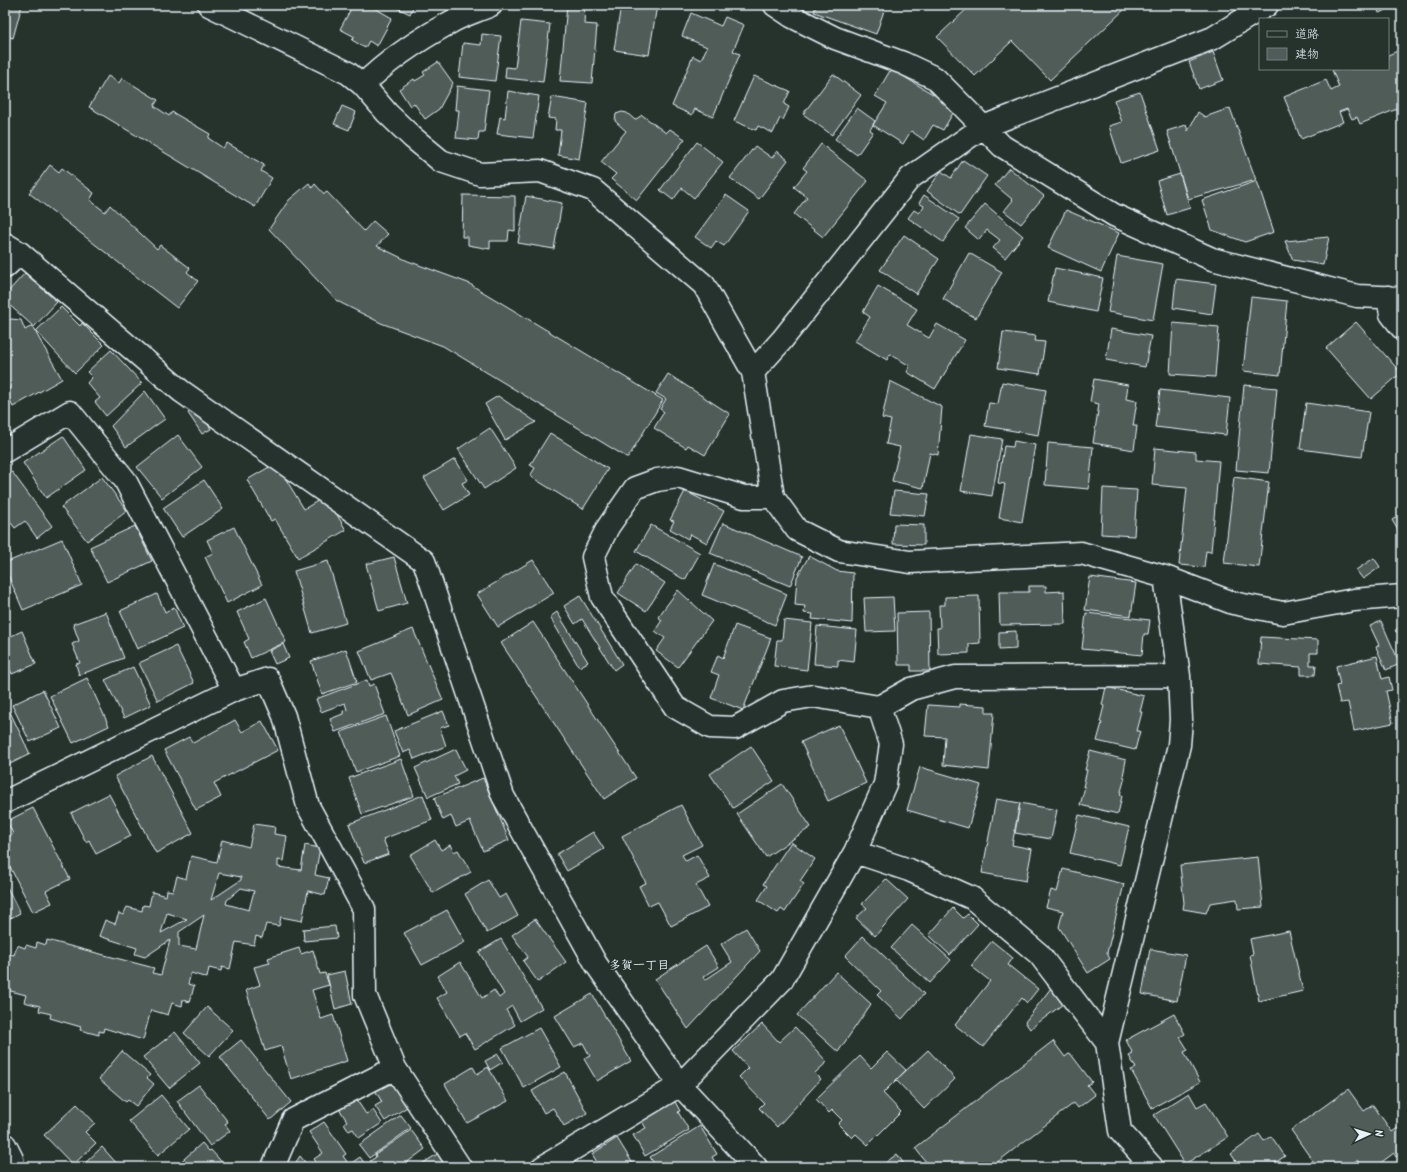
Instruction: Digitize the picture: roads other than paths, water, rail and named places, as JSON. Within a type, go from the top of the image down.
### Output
[{"type":"street","points":[[209,5],[348,73],[363,85],[412,137],[441,161],[480,174],[540,171],[593,190],[704,285],[754,372],[773,497],[797,530],[839,551],[910,562],[1081,553],[1165,577],[1234,603],[1283,613],[1354,600],[1402,596]]},
{"type":"street","points":[[363,85],[378,71],[419,42],[451,22],[491,5]]},
{"type":"street","points":[[775,5],[793,17],[835,38],[903,63],[935,78],[1002,146],[1114,215],[1212,259],[1356,296],[1395,298],[1391,314],[1402,328]]},
{"type":"street","points":[[754,372],[782,340],[910,178],[983,128],[1212,38],[1266,5]]},
{"type":"street","points":[[10,255],[181,391],[424,561],[503,796],[596,964],[680,1085],[756,1167]]},
{"type":"street","points":[[5,451],[70,412],[124,480],[234,690]]},
{"type":"street","points":[[773,497],[744,497],[678,477],[657,480],[635,488],[608,527],[593,557],[602,598],[676,707],[710,727],[735,728],[783,701],[813,696],[879,707],[911,689],[954,677],[1179,676]]},
{"type":"street","points":[[1152,1167],[1120,1132],[1107,1043],[1179,745],[1181,720],[1179,676],[1165,577]]},
{"type":"street","points":[[5,802],[234,690],[268,679],[284,716],[308,806],[364,909],[365,995],[395,1068],[460,1167]]},
{"type":"street","points":[[543,1167],[680,1085],[782,980],[855,852],[885,784],[891,744],[879,707]]},
{"type":"street","points":[[855,852],[909,870],[972,898],[1039,954],[1107,1043]]},
{"type":"street","points":[[273,1167],[293,1120],[395,1068]]},
{"type":"street","points":[[5,1145],[12,1159],[5,1164]]},
{"type":"district","name":"多賀一丁目","points":[[639,965]]}]
